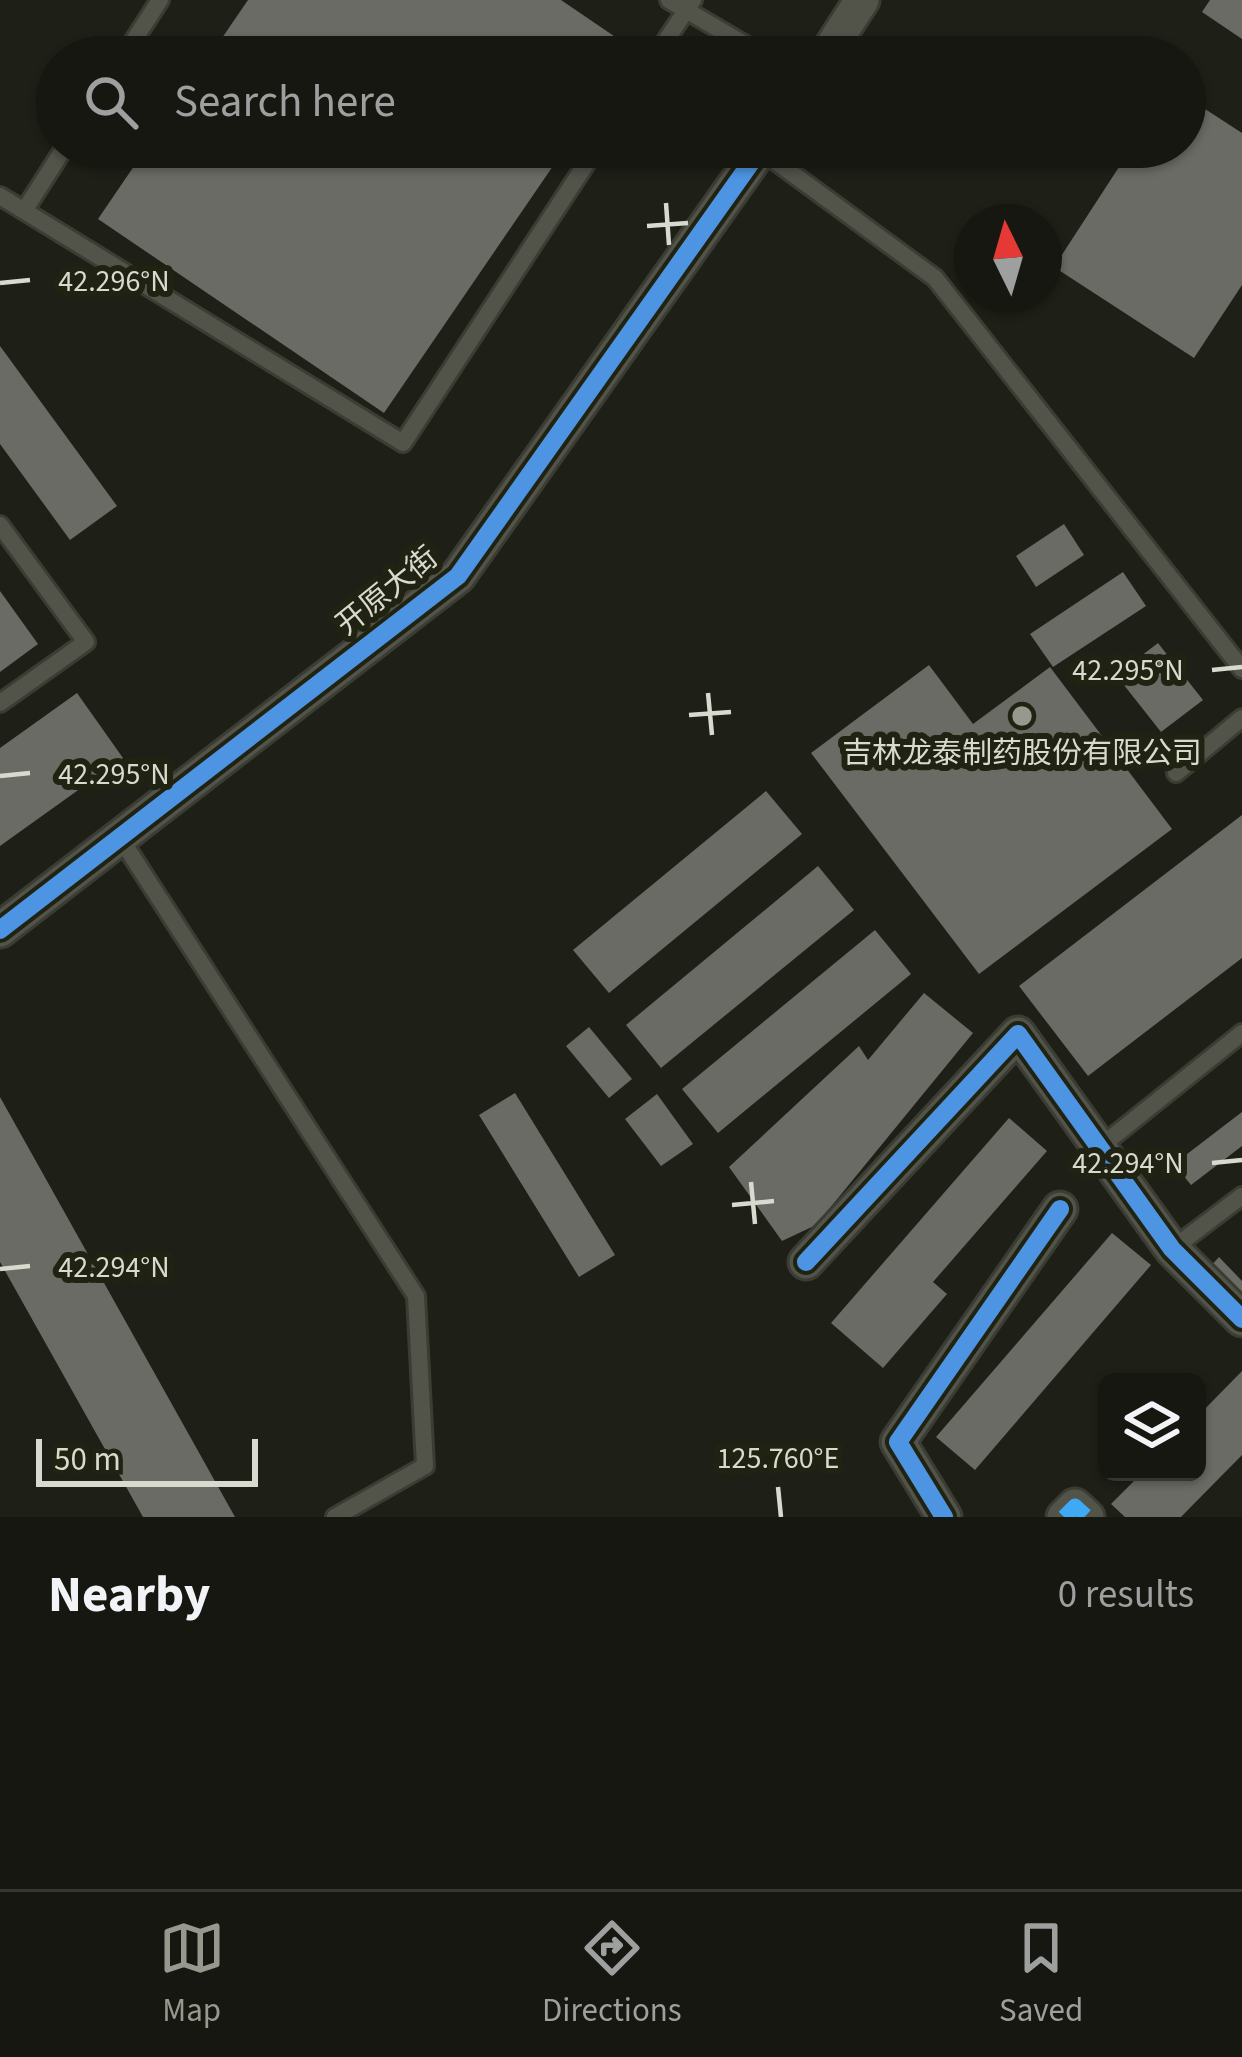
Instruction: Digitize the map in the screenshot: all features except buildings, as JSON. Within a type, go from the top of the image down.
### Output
[{"type":"street","points":[[839,36],[862,0]]},
{"type":"street","name":"开原大街","points":[[0,930],[458,576],[747,168]]},
{"type":"street","points":[[806,1262],[1018,1034],[1172,1249],[1242,1319]]},
{"type":"street","points":[[944,1517],[898,1442],[1060,1209]]},
{"type":"street","points":[[1064,1517],[1075,1506],[1088,1517]]},
{"type":"lane","points":[[137,36],[160,0]]},
{"type":"lane","points":[[669,0],[689,5],[735,36]]},
{"type":"lane","points":[[669,36],[689,5]]},
{"type":"lane","points":[[23,211],[51,168]]},
{"type":"lane","points":[[0,196],[403,443],[582,168]]},
{"type":"lane","points":[[788,168],[935,278],[1242,669]]},
{"type":"lane","points":[[0,525],[86,641],[0,703]]},
{"type":"lane","points":[[1176,772],[1242,718]]},
{"type":"lane","points":[[120,837],[416,1297],[425,1466],[335,1517]]},
{"type":"lane","points":[[1100,1148],[1242,1033]]},
{"type":"lane","points":[[1172,1249],[1242,1196]]},
{"type":"marked path","points":[[1064,1517],[1075,1506],[1087,1517]]},
{"type":"cycle path","points":[[0,930],[458,576],[747,168]]},
{"type":"cycle path","points":[[806,1262],[1018,1034],[1172,1249],[1242,1319]]},
{"type":"cycle path","points":[[944,1517],[898,1442],[1060,1209]]},
{"type":"place","name":"吉林龙泰制药股份有限公司","points":[[1022,716]]}]
